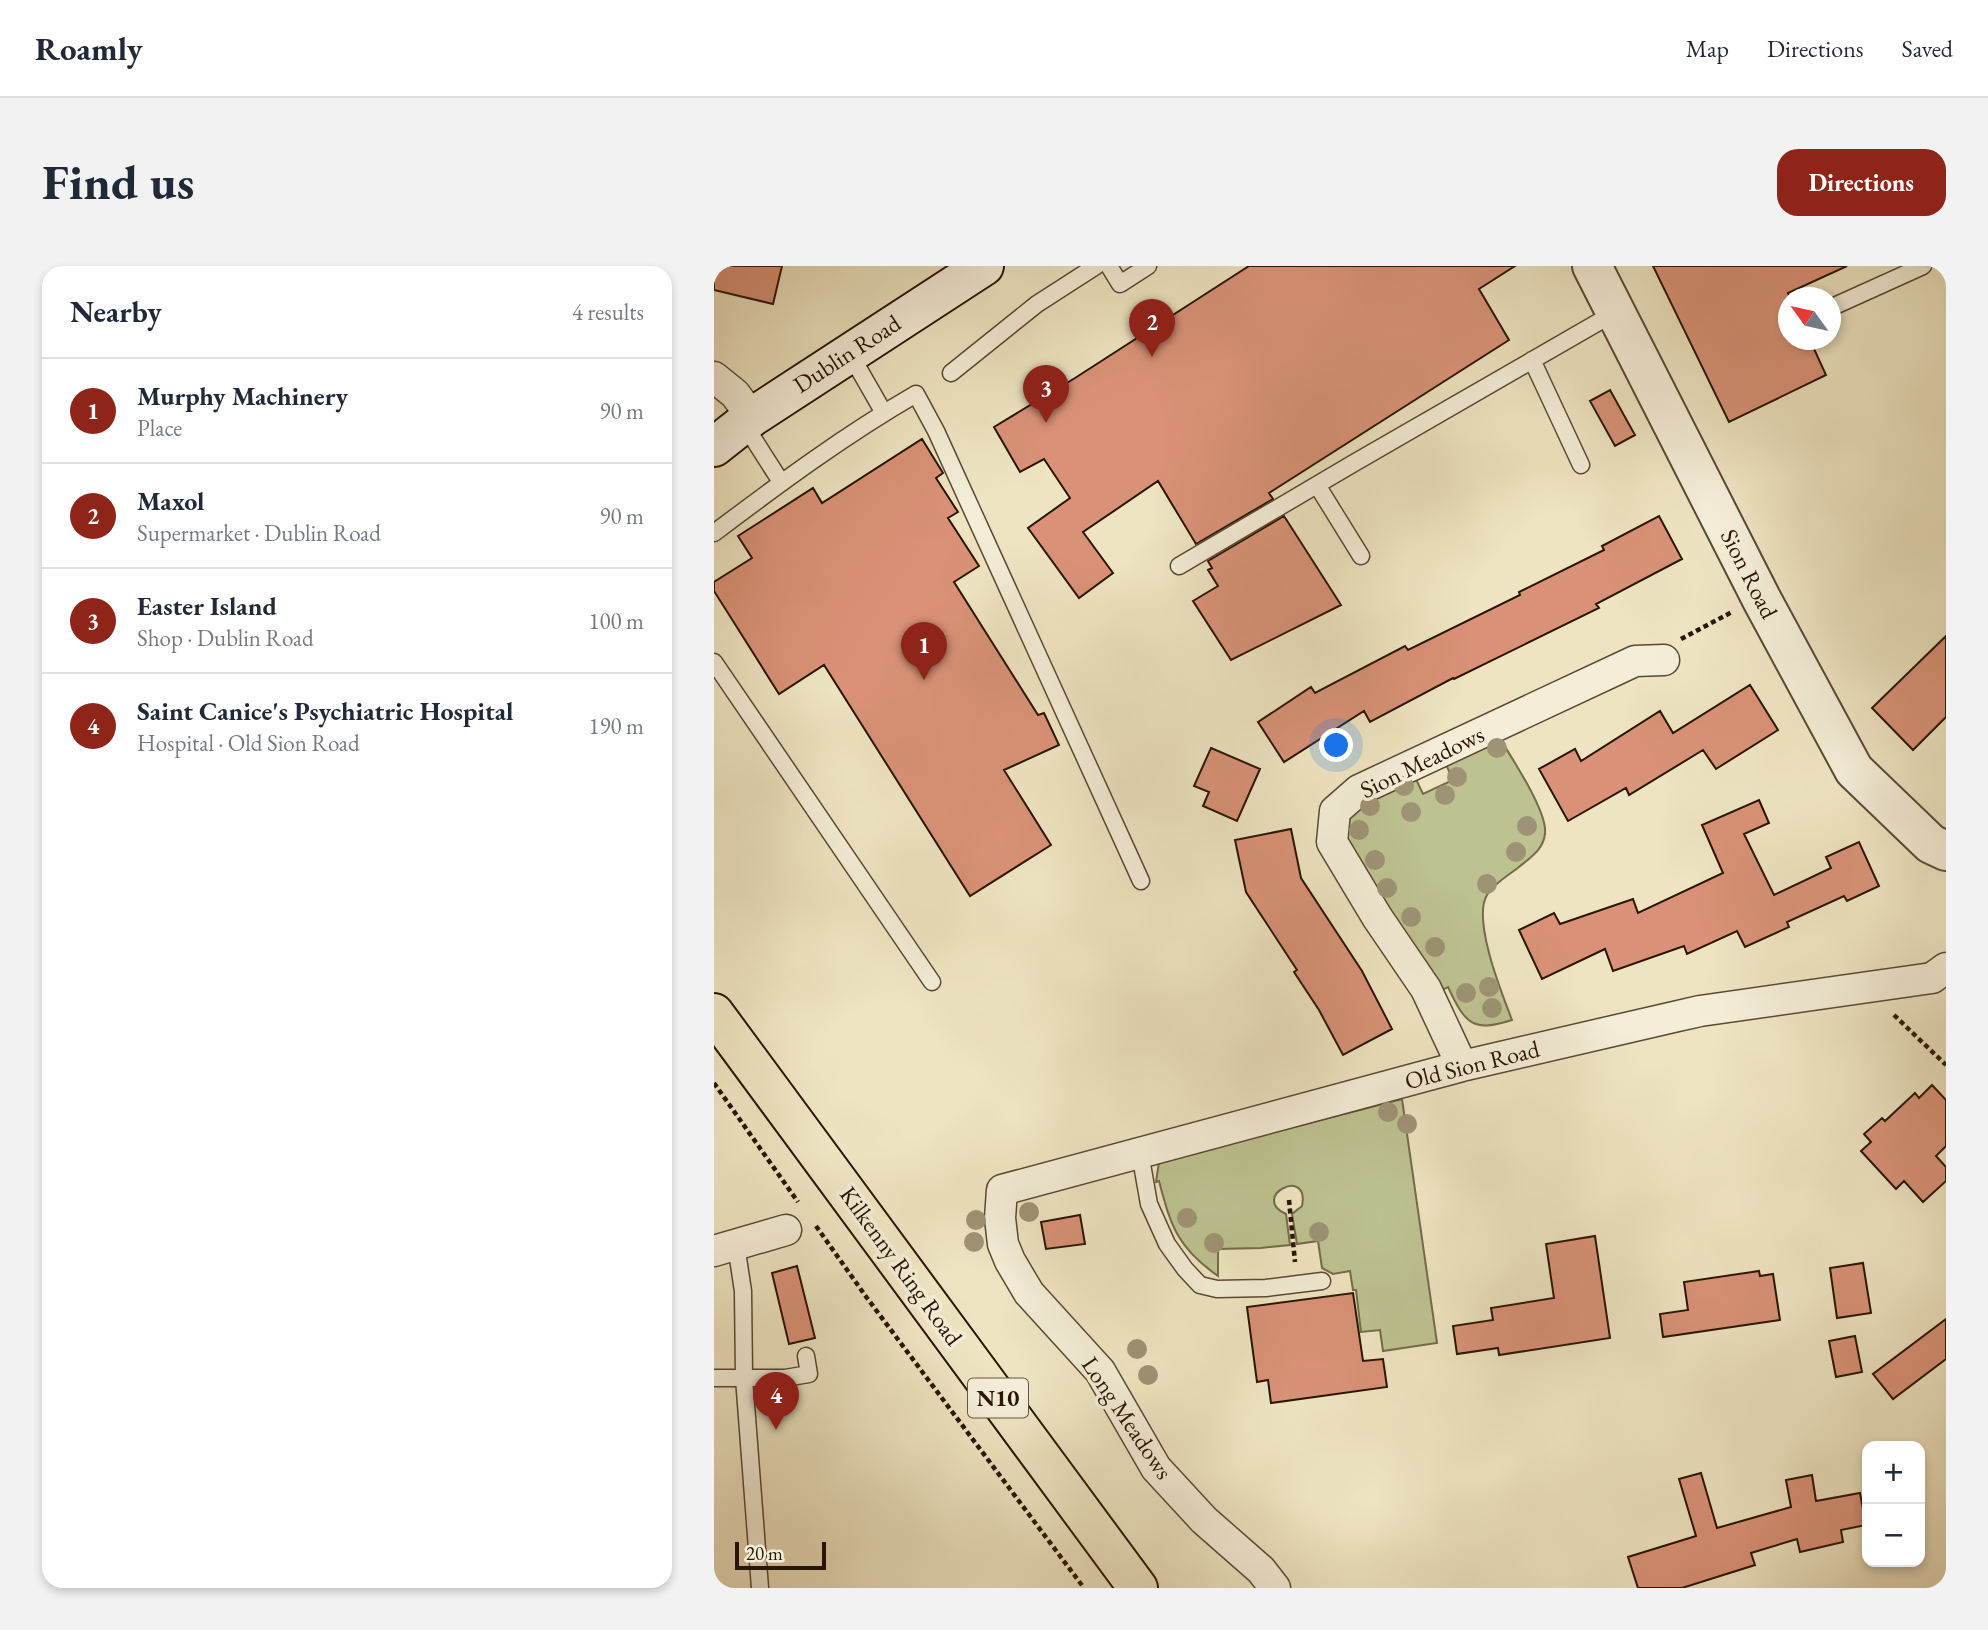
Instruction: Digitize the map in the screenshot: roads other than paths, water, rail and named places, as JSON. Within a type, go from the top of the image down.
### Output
[{"type":"highway","name":"Kilkenny Ring Road","points":[[714,1013],[1138,1588]]},
{"type":"street","name":"Sion Road","points":[[1592,266],[1762,600],[1854,770],[1931,844],[1946,851]]},
{"type":"street","name":"Dublin Road","points":[[714,447],[748,420],[969,270]]},
{"type":"street","points":[[714,377],[735,394],[748,420]]},
{"type":"street","name":"Sion Meadows","points":[[1462,1066],[1426,989],[1377,917],[1332,842],[1335,811],[1359,790],[1635,661],[1673,649]]},
{"type":"street","name":"Old Sion Road","points":[[1002,1190],[1462,1066],[1700,1011],[1932,978],[1946,968]]},
{"type":"street","name":"Long Meadows","points":[[1002,1190],[1000,1218],[1003,1244],[1029,1293],[1100,1371],[1156,1468],[1204,1520],[1261,1570],[1275,1588]]},
{"type":"street","points":[[725,1248],[801,1220]]},
{"type":"lane","points":[[951,373],[1037,304],[1096,266]]},
{"type":"lane","points":[[1109,266],[1120,284],[1148,266]]},
{"type":"lane","points":[[1841,304],[1923,266]]},
{"type":"lane","points":[[1179,566],[1616,312]]},
{"type":"lane","points":[[849,352],[884,413]]},
{"type":"lane","points":[[1532,360],[1581,465]]},
{"type":"lane","points":[[714,533],[781,482],[916,394],[936,431],[1141,881]]},
{"type":"lane","points":[[748,420],[781,482]]},
{"type":"lane","points":[[1317,485],[1361,556]]},
{"type":"lane","points":[[714,662],[932,982]]},
{"type":"lane","points":[[1140,1153],[1149,1204],[1167,1244],[1200,1285],[1217,1289],[1266,1288],[1322,1281]]},
{"type":"lane","points":[[725,1248],[743,1291],[744,1378],[760,1588]]},
{"type":"lane","points":[[714,1378],[785,1378],[809,1374],[806,1356]]},
{"type":"place","name":"Maxol","points":[[1152,357]]},
{"type":"place","name":"Easter Island","points":[[1046,423]]},
{"type":"place","name":"Murphy Machinery","points":[[924,680]]},
{"type":"place","name":"Saint Canice's Psychiatric Hospital","points":[[776,1430]]}]
